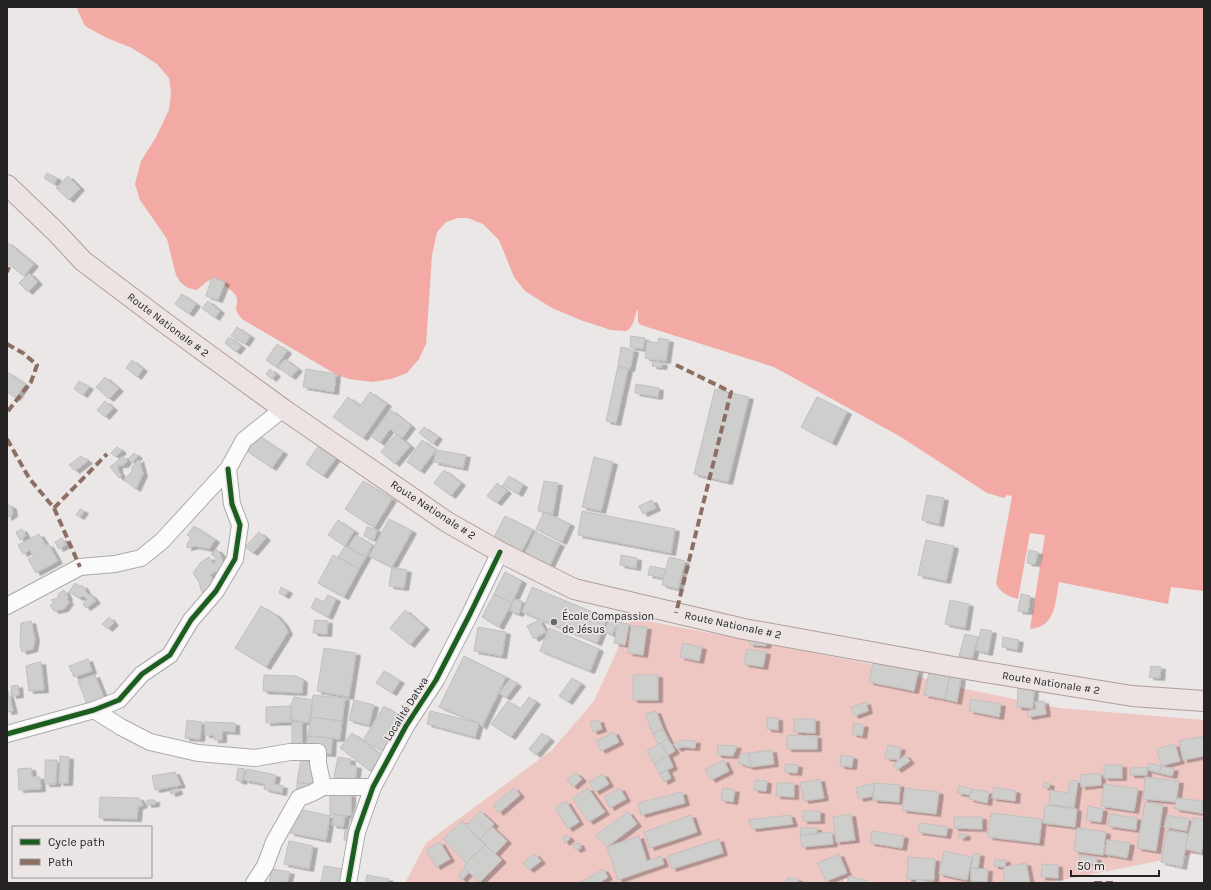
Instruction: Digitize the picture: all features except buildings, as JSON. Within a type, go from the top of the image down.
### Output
[{"type":"main road","name":"Route Nationale # 2","points":[[7,185],[56,232],[83,261],[164,323],[283,409],[448,522],[500,552],[574,589],[744,629],[954,667],[1132,696],[1204,701]]},
{"type":"street","points":[[7,606],[80,567],[115,564],[141,558],[162,541],[228,469],[244,440],[283,409]]},
{"type":"street","points":[[7,734],[94,710],[119,700],[142,674],[170,655],[190,620],[216,591],[235,559],[240,525],[232,504],[228,469]]},
{"type":"street","name":"Localité Datwa","points":[[348,883],[357,832],[373,787],[406,726],[436,680],[500,552]]},
{"type":"street","points":[[94,710],[121,727],[150,742],[198,753],[255,758],[290,752],[318,752],[318,763],[323,787]]},
{"type":"street","points":[[254,883],[265,866],[274,842],[299,798],[323,787],[373,787]]},
{"type":"shaded area","points":[[77,7],[1204,7],[1204,591],[1171,587],[1168,604],[1059,582],[1055,605],[1050,619],[1039,627],[1030,629],[1045,535],[1030,533],[1018,599],[1005,594],[999,589],[996,583],[1012,496],[1007,495],[1004,498],[987,493],[901,437],[774,367],[641,325],[638,322],[638,310],[632,325],[626,331],[611,330],[583,321],[552,308],[525,291],[514,277],[499,240],[483,224],[468,218],[458,218],[446,222],[437,232],[432,255],[426,344],[419,359],[407,373],[391,379],[373,382],[349,379],[337,375],[242,319],[236,310],[236,296],[230,289],[221,283],[210,280],[197,290],[188,288],[181,283],[176,275],[167,239],[140,200],[135,184],[141,161],[155,139],[169,110],[171,93],[169,78],[157,64],[132,48],[107,38],[85,26]]},
{"type":"shaded area","points":[[632,618],[866,663],[961,688],[1059,708],[1204,720],[1204,853],[1047,883],[890,883],[844,879],[844,883],[405,883],[426,843],[552,750],[594,701]]},
{"type":"marked path","points":[[7,272],[9,267]]},
{"type":"marked path","points":[[7,344],[23,353],[37,365],[31,382],[7,414]]},
{"type":"marked path","points":[[676,365],[731,392],[676,613]]},
{"type":"marked path","points":[[7,439],[29,478],[54,508],[80,567]]},
{"type":"marked path","points":[[54,508],[107,454]]},
{"type":"marked path","points":[[1094,883],[1113,883]]},
{"type":"cycle path","points":[[7,734],[94,710],[119,700],[142,674],[170,655],[191,620],[216,591],[235,559],[240,525],[232,504],[228,469]]},
{"type":"cycle path","points":[[348,883],[357,832],[373,787],[406,726],[436,680],[500,552]]},
{"type":"place","name":"École Compassion de Jésus","points":[[554,622]]}]
